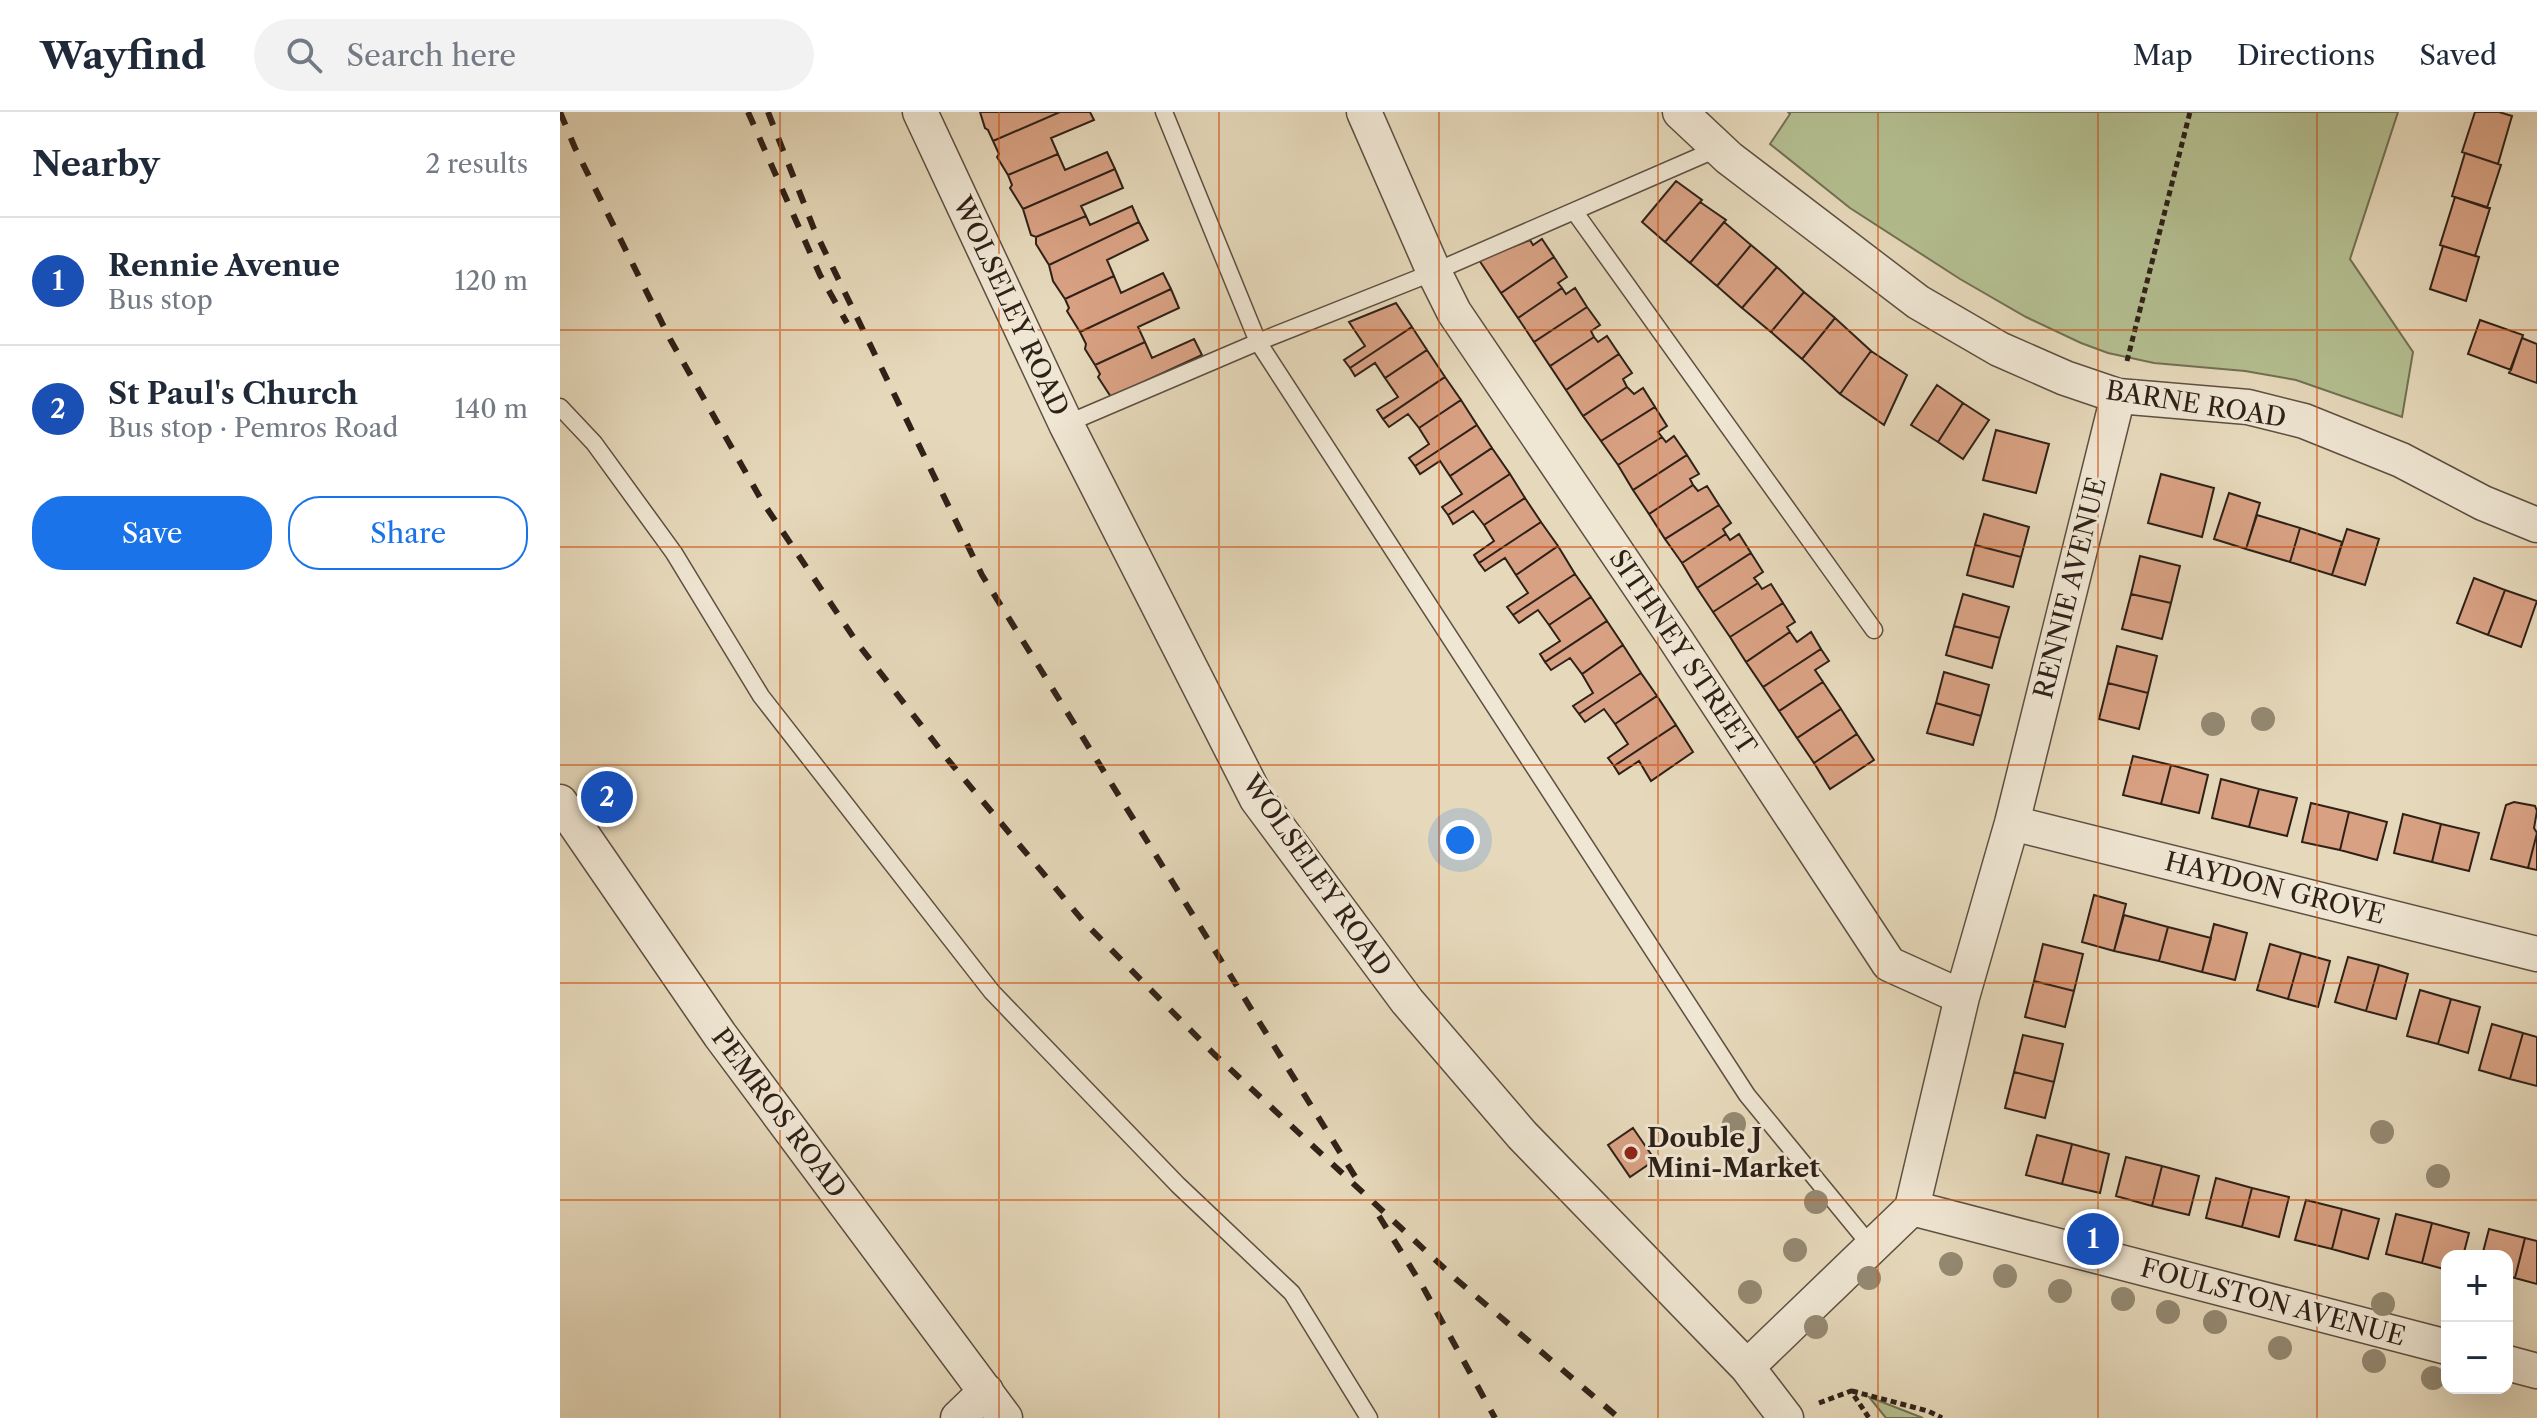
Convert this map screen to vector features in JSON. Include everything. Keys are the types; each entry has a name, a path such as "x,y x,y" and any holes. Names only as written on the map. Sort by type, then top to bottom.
{"street":[{"name":"WOLSELEY ROAD","path":"920,112 1066,424 1257,799 1407,1001 1522,1135 1747,1367 1785,1417"},
{"name":"SITHNEY STREET","path":"1364,112 1454,312 1889,964 1962,997"},
{"name":"BARNE ROAD","path":"1680,112 1719,148 1918,302 1999,349 2065,378 2118,396 2248,407 2304,421 2401,460 2483,503 2537,525"},
{"name":"RENNIE AVENUE","path":"1912,1208 1962,997 2012,823 2118,396"},
{"name":"PEMROS ROAD","path":"560,802 720,1035 1005,1418"},
{"name":"HAYDON GROVE","path":"2012,823 2537,954"},
{"path":"1747,1367 1912,1208"},
{"name":"FOULSTON AVENUE","path":"1912,1208 2441,1345"},
{"path":"2513,1365 2537,1371"},
{"path":"958,1418 986,1391"}],"lane":[{"path":"1164,112 1258,342 1747,1095 1871,1246"},
{"path":"1066,424 1258,342 1434,272 1719,148"},
{"path":"1574,211 1874,630"},
{"path":"560,407 594,443 674,553 761,696 992,992 1178,1185 1292,1293 1369,1418"}],"path":[{"path":"2118,396 2190,112"},
{"path":"1785,1417 1851,1391 1928,1411 1942,1418"},
{"path":"1851,1391 1869,1418"}],"green space":[{"path":"1788,112 2398,112 2350,259 2413,352 2402,417 2296,380 2245,371 2154,363 2108,353 2026,317 1960,279 1850,208 1770,144 1790,114"},
{"path":"1869,1397 1923,1418 1886,1418"}],"building":[{"path":"980,112 1060,112 993,141"},
{"path":"1060,112 1090,112 1094,120 1051,138 1058,154 1008,175 997,157 999,154 993,141"},
{"path":"2475,112 2499,112 2512,116 2498,164 2462,152"},
{"path":"1107,152 1115,169 1023,209 1010,188 1012,185 1008,175 1058,154 1065,170"},
{"path":"2465,153 2501,165 2487,208 2452,196"},
{"path":"1115,169 1123,188 1081,206 1086,216 1036,237 1031,235 1023,209"},
{"path":"1676,181 1702,200 1665,242 1642,222"},
{"path":"2455,197 2490,208 2475,256 2440,245"},
{"path":"1700,202 1726,220 1690,263 1665,242"},
{"path":"1132,206 1139,222 1049,265 1036,244 1036,237 1086,216 1090,225"},
{"path":"1139,222 1148,240 1107,260 1114,276 1065,299 1053,281 1049,265"},
{"path":"1724,222 1751,245 1717,286 1690,263"},
{"path":"1542,239 1554,257 1501,293 1479,260 1530,240 1533,245"},
{"path":"1751,245 1777,267 1742,308 1717,286"},
{"path":"2443,246 2479,257 2466,301 2430,289"},
{"path":"1554,257 1567,277 1558,283 1562,288 1518,318 1501,293"},
{"path":"1777,267 1804,292 1771,332 1742,308"},
{"path":"1163,273 1171,289 1080,332 1067,311 1069,308 1065,299 1114,276 1121,293"},
{"path":"1562,288 1566,294 1575,288 1587,307 1534,342 1518,318"},
{"path":"1171,289 1179,308 1138,327 1145,342 1095,365 1085,349 1080,332"},
{"path":"1804,292 1835,318 1802,359 1771,332"},
{"path":"1396,303 1412,327 1350,368 1344,360 1365,346 1349,322"},
{"path":"1587,307 1600,325 1591,331 1594,337 1550,366 1534,342"},
{"path":"1835,318 1871,351 1840,394 1802,359"},
{"path":"2480,320 2523,335 2511,370 2468,354"},
{"path":"1412,327 1427,350 1385,378 1375,363 1355,376 1350,368"},
{"path":"1607,336 1619,354 1566,390 1550,366 1594,337 1598,342"},
{"path":"2522,338 2537,344 2537,383 2509,373"},
{"path":"1194,339 1202,355 1111,397 1098,377 1100,374 1095,365 1145,342 1152,358"},
{"path":"1427,350 1445,377 1383,419 1377,410 1398,397 1385,378"},
{"path":"1871,351 1907,375 1884,425 1840,394"},
{"path":"1619,354 1632,373 1623,379 1627,387 1583,416 1566,390"},
{"path":"1445,377 1461,400 1419,428 1408,414 1389,427 1383,419"},
{"path":"1937,385 1963,403 1938,442 1911,425"},
{"path":"1627,387 1634,394 1643,388 1655,407 1601,441 1583,416"},
{"path":"1461,400 1477,425 1415,466 1409,458 1429,444 1419,428"},
{"path":"1963,403 1989,420 1963,459 1938,442"},
{"path":"1655,407 1667,426 1658,432 1662,437 1618,465 1601,441"},
{"path":"1477,425 1492,448 1450,476 1440,461 1420,474 1415,466"},
{"path":"1996,430 2049,444 2036,493 1983,480"},
{"path":"1674,436 1687,455 1633,490 1618,465 1662,437 1666,442"},
{"path":"1492,448 1510,474 1448,515 1442,507 1462,494 1450,476"},
{"path":"1687,455 1699,474 1690,479 1693,485 1649,514 1633,490"},
{"path":"1510,474 1525,498 1484,525 1473,511 1453,524 1448,515"},
{"path":"2161,474 2214,488 2202,537 2148,523"},
{"path":"1693,485 1698,491 1707,486 1719,505 1665,539 1649,514"},
{"path":"2229,493 2260,503 2246,549 2214,539"},
{"path":"1525,498 1541,522 1479,563 1474,555 1494,541 1484,525"},
{"path":"1719,505 1731,523 1723,529 1726,534 1682,563 1665,539"},
{"path":"1984,514 2029,527 2021,557 1975,545"},
{"path":"2257,515 2300,528 2290,562 2246,549"},
{"path":"1541,522 1558,546 1516,575 1505,558 1485,571 1479,563"},
{"path":"2300,528 2342,542 2332,575 2290,562"},
{"path":"2347,529 2379,539 2365,585 2332,575"},
{"path":"1726,534 1730,540 1739,534 1751,553 1697,588 1682,563"},
{"path":"1975,545 2021,557 2013,587 1967,575"},
{"path":"1558,546 1575,574 1513,615 1507,607 1528,593 1516,575"},
{"path":"1751,553 1763,572 1754,578 1758,583 1713,612 1697,588"},
{"path":"2140,556 2180,566 2171,603 2131,594"},
{"path":"1575,574 1591,597 1549,625 1538,610 1519,623 1513,615"},
{"path":"2474,578 2505,590 2488,635 2457,623"},
{"path":"1758,583 1762,589 1771,584 1783,603 1730,637 1713,612"},
{"path":"2505,590 2537,601 2521,647 2488,635"},
{"path":"1963,594 2009,607 2000,638 1954,626"},
{"path":"2131,594 2171,603 2162,639 2122,629"},
{"path":"1591,597 1607,621 1545,662 1540,654 1560,641 1549,625"},
{"path":"1783,603 1795,622 1787,627 1790,632 1746,662 1730,637"},
{"path":"1607,621 1623,645 1582,674 1570,658 1551,670 1545,662"},
{"path":"1954,626 2000,638 1992,668 1946,655"},
{"path":"1790,632 1797,642 1811,632 1821,649 1763,687 1746,662"},
{"path":"1623,645 1641,673 1579,714 1573,706 1593,693 1582,674"},
{"path":"2117,646 2157,656 2148,693 2108,683"},
{"path":"1821,649 1829,661 1815,670 1823,682 1779,711 1763,687"},
{"path":"1944,672 1989,685 1981,716 1936,703"},
{"path":"1641,673 1657,696 1615,724 1604,709 1585,722 1579,714"},
{"path":"1823,682 1841,709 1797,738 1779,711"},
{"path":"2108,683 2148,693 2139,729 2099,719"},
{"path":"1657,696 1676,725 1614,766 1608,758 1628,744 1615,724"},
{"path":"1936,703 1981,716 1973,745 1927,733"},
{"path":"1841,709 1857,734 1814,763 1797,738"},
{"path":"1676,725 1693,752 1651,781 1639,761 1619,774 1614,766"},
{"path":"1857,734 1874,760 1830,789 1814,763"},
{"path":"2133,756 2171,765 2161,804 2123,795"},
{"path":"2171,765 2208,775 2199,813 2161,804"},
{"path":"2221,779 2259,789 2249,827 2212,818"},
{"path":"2259,789 2297,798 2287,836 2249,827"},
{"path":"2514,802 2535,806 2537,811 2534,828 2537,833 2528,868 2491,859 2506,805"},
{"path":"2311,803 2349,812 2340,850 2302,842"},
{"path":"2349,812 2387,822 2377,860 2340,850"},
{"path":"2403,814 2441,824 2432,862 2394,853"},
{"path":"2441,824 2479,833 2469,871 2432,862"},
{"path":"2537,833 2537,870 2528,868"},
{"path":"2094,895 2126,904 2114,951 2082,942"},
{"path":"2124,915 2168,927 2159,961 2114,951"},
{"path":"2214,924 2247,933 2235,980 2202,972"},
{"path":"2168,927 2211,938 2202,972 2159,961"},
{"path":"2043,944 2083,954 2074,991 2034,981"},
{"path":"2270,944 2301,953 2288,999 2257,990"},
{"path":"2301,953 2330,961 2318,1007 2288,999"},
{"path":"2348,957 2379,965 2366,1011 2335,1002"},
{"path":"2379,965 2408,974 2396,1019 2366,1011"},
{"path":"2034,981 2074,991 2065,1027 2025,1017"},
{"path":"2420,990 2451,999 2438,1044 2407,1036"},
{"path":"2451,999 2480,1007 2468,1053 2438,1044"},
{"path":"2492,1024 2523,1033 2510,1079 2479,1070"},
{"path":"2523,1033 2537,1037 2537,1086 2510,1079"},
{"path":"2023,1035 2063,1044 2054,1082 2014,1072"},
{"path":"2014,1072 2054,1082 2045,1118 2005,1108"},
{"name":"Double J Mini-Market","path":"1633,1128 1655,1160 1630,1177 1608,1145"},
{"path":"2037,1135 2072,1144 2062,1184 2026,1175"},
{"path":"2072,1144 2109,1154 2100,1193 2062,1184"},
{"path":"2126,1157 2162,1166 2152,1206 2116,1196"},
{"path":"2162,1166 2199,1176 2189,1215 2152,1206"},
{"path":"2216,1178 2252,1188 2242,1227 2206,1218"},
{"path":"2252,1188 2289,1197 2279,1237 2242,1227"},
{"path":"2306,1200 2342,1209 2332,1249 2295,1240"},
{"path":"2342,1209 2379,1219 2368,1259 2332,1249"},
{"path":"2396,1214 2432,1223 2422,1263 2386,1254"},
{"path":"2432,1223 2469,1233 2465,1250 2441,1250 2441,1268 2422,1263"},
{"path":"2489,1229 2525,1238 2515,1278 2513,1250 2484,1250"},
{"path":"2525,1238 2537,1241 2537,1284 2515,1278"}],"railway":[{"path":"560,112 670,339 762,501 858,644 949,761 1084,922 1214,1054 1457,1280 1619,1418"},
{"path":"748,112 820,275 847,323"},
{"path":"768,112 814,229 982,575 1356,1178"},
{"path":"1379,1216 1423,1287 1495,1418"}],"place":[{"name":"St Paul's Church","path":"607,797"},
{"name":"Double J Mini-Market","path":"1631,1153"},
{"name":"Rennie Avenue","path":"2093,1239"}]}
